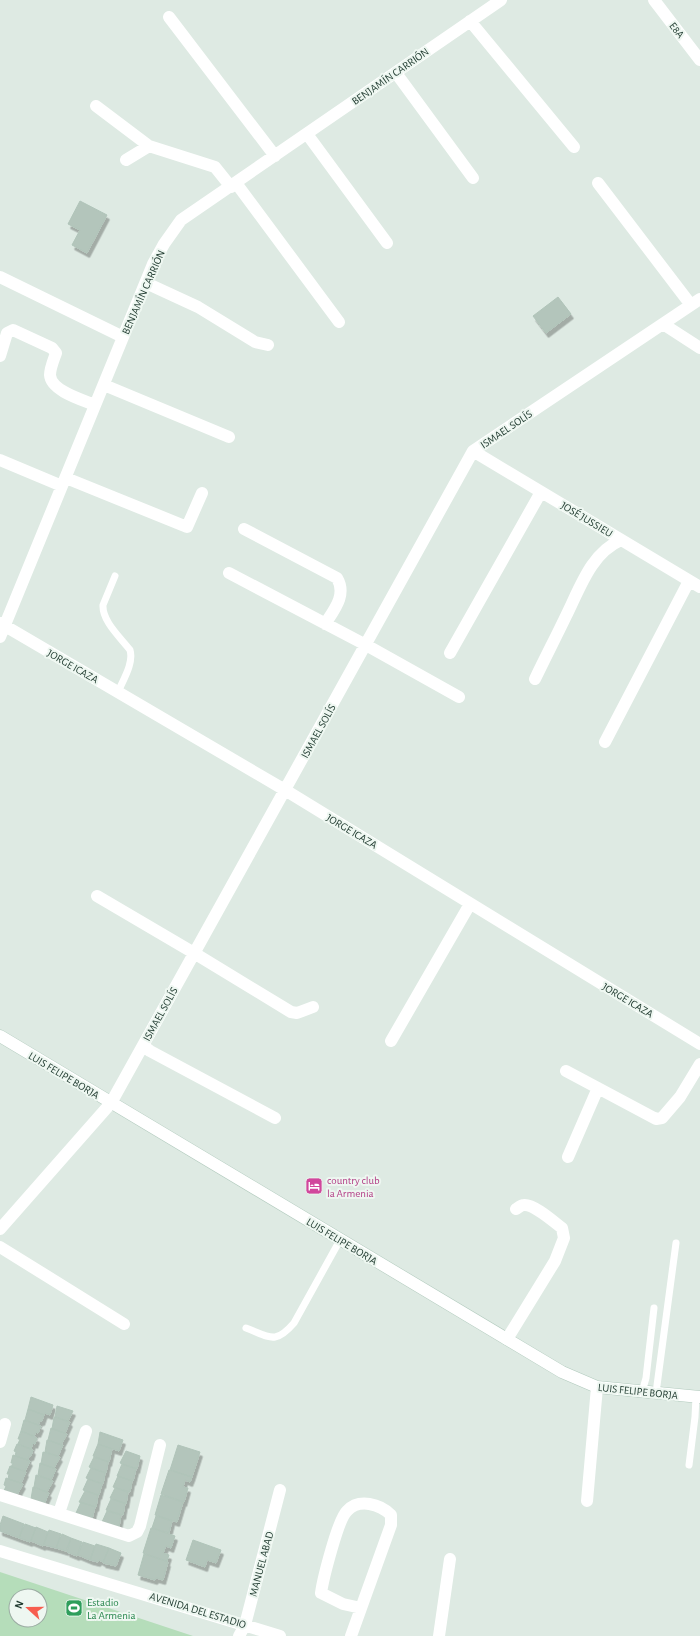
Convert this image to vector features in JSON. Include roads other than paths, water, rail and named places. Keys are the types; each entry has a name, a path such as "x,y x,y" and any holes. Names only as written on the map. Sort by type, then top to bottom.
{"street":[{"name":"BENJAMÍN CARRIÓN","path":"0,638 2,624 64,482 146,283 164,244 181,220 501,0"},
{"name":"E8A","path":"654,0 700,60"},
{"path":"169,17 275,156"},
{"path":"470,21 574,147"},
{"path":"396,72 474,178"},
{"path":"96,106 149,146 215,167 233,185 339,322"},
{"path":"307,134 387,243"},
{"path":"126,160 149,146"},
{"path":"598,183 696,302"},
{"path":"0,277 123,337"},
{"path":"146,283 198,307 255,342 268,345"},
{"name":"ISMAEL SOLÍS","path":"0,1229 111,1103 474,451 696,302"},
{"path":"663,324 700,348"},
{"path":"0,356 7,333 13,330 52,348 56,353 50,375 54,384 62,391 95,405"},
{"path":"104,385 229,437"},
{"name":"JOSÉ JUSSIEU","path":"474,451 700,587"},
{"path":"0,460 187,527 202,492"},
{"path":"450,653 541,492"},
{"path":"244,529 337,578 341,585 340,597 336,608 325,624"},
{"path":"535,679 587,572 601,554 612,544 621,540"},
{"path":"229,573 366,645 459,697"},
{"path":"605,742 690,581"},
{"name":"JORGE ICAZA","path":"2,624 285,790 700,1044"},
{"path":"96,896 291,1012 297,1013 313,1007"},
{"path":"391,1041 470,904"},
{"name":"LUIS FELIPE BORJA","path":"0,1036 562,1372 597,1387 698,1397"},
{"path":"143,1046 275,1118"},
{"path":"566,1071 656,1119 662,1118 680,1097 700,1064"},
{"path":"568,1157 598,1088"},
{"path":"507,1339 556,1262 564,1238 562,1228 529,1205 523,1205 516,1209"},
{"path":"0,1247 124,1324"},
{"path":"587,1501 597,1387"},
{"path":"0,1442 5,1424"},
{"path":"59,1513 86,1431"},
{"path":"0,1495 129,1536 137,1532 160,1445"},
{"name":"MANUEL ABAD","path":"239,1636 245,1624 280,1490"},
{"path":"351,1636 391,1525 391,1516 385,1509 366,1503 356,1504 346,1511 330,1557 321,1593 343,1604 361,1608"},
{"name":"AVENIDA DEL ESTADIO","path":"0,1550 280,1636"},
{"path":"439,1636 450,1559"}],"lane":[{"path":"115,576 103,605 103,610 105,618 130,650 132,655 130,664 118,692"},
{"path":"246,1328 272,1338 284,1334 294,1323 340,1240"},
{"path":"656,1393 676,1243"},
{"path":"642,1392 646,1378 654,1308"},
{"path":"689,1465 698,1397"}],"place":[{"name":"country club la Armenia","path":"314,1186"},
{"name":"Estadio La Armenia","path":"74,1608"}]}
